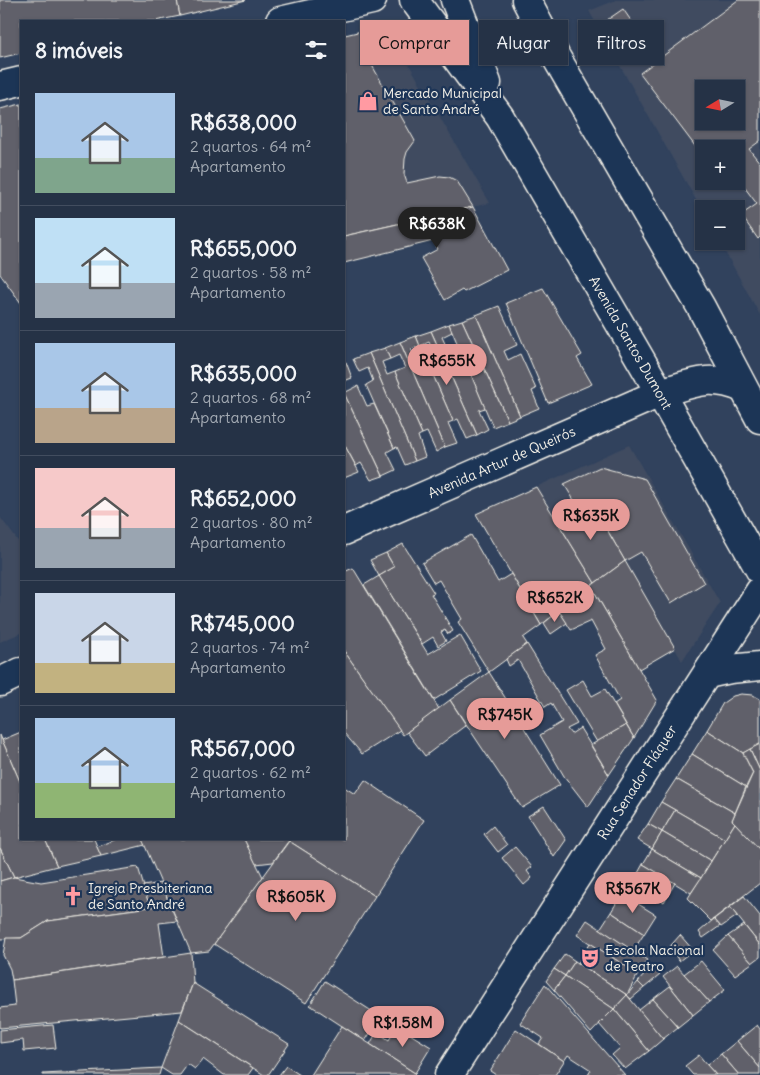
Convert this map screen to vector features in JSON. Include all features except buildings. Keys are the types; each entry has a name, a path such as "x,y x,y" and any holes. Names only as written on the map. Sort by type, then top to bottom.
{"main road":[{"path":"284,20 372,0"},
{"name":"Avenida Santos Dumont","path":"414,0 500,117 760,570"},
{"name":"Avenida Santos Dumont","path":"455,0 500,117"},
{"path":"526,0 556,57 701,307 760,419"},
{"path":"0,86 20,81"},
{"name":"Avenida Artur de Queirós","path":"345,531 660,393 695,382 714,380 728,382 743,388"},
{"name":"Rua Senador Fláquer","path":"449,1075 760,591"},
{"path":"707,674 730,669 760,666"},
{"path":"0,682 20,672"}],"shaded area":[{"path":"616,0 760,0 760,315 724,250 745,250 745,200 696,200 620,65 664,65 664,20 594,20 589,11"},
{"name":"Mercado Municipal de Santo André","path":"360,31 360,65 409,65 490,203 345,236 345,35"},
{"path":"629,445 720,603 682,661 625,561 595,583 536,487"},
{"path":"0,517 20,544 20,633 0,642"}],"place":[{"name":"Mercado Municipal de Santo André","path":"368,101"},
{"name":"Igreja Presbiteriana de Santo André","path":"73,896"},
{"name":"Escola Nacional de Teatro","path":"590,958"}]}
